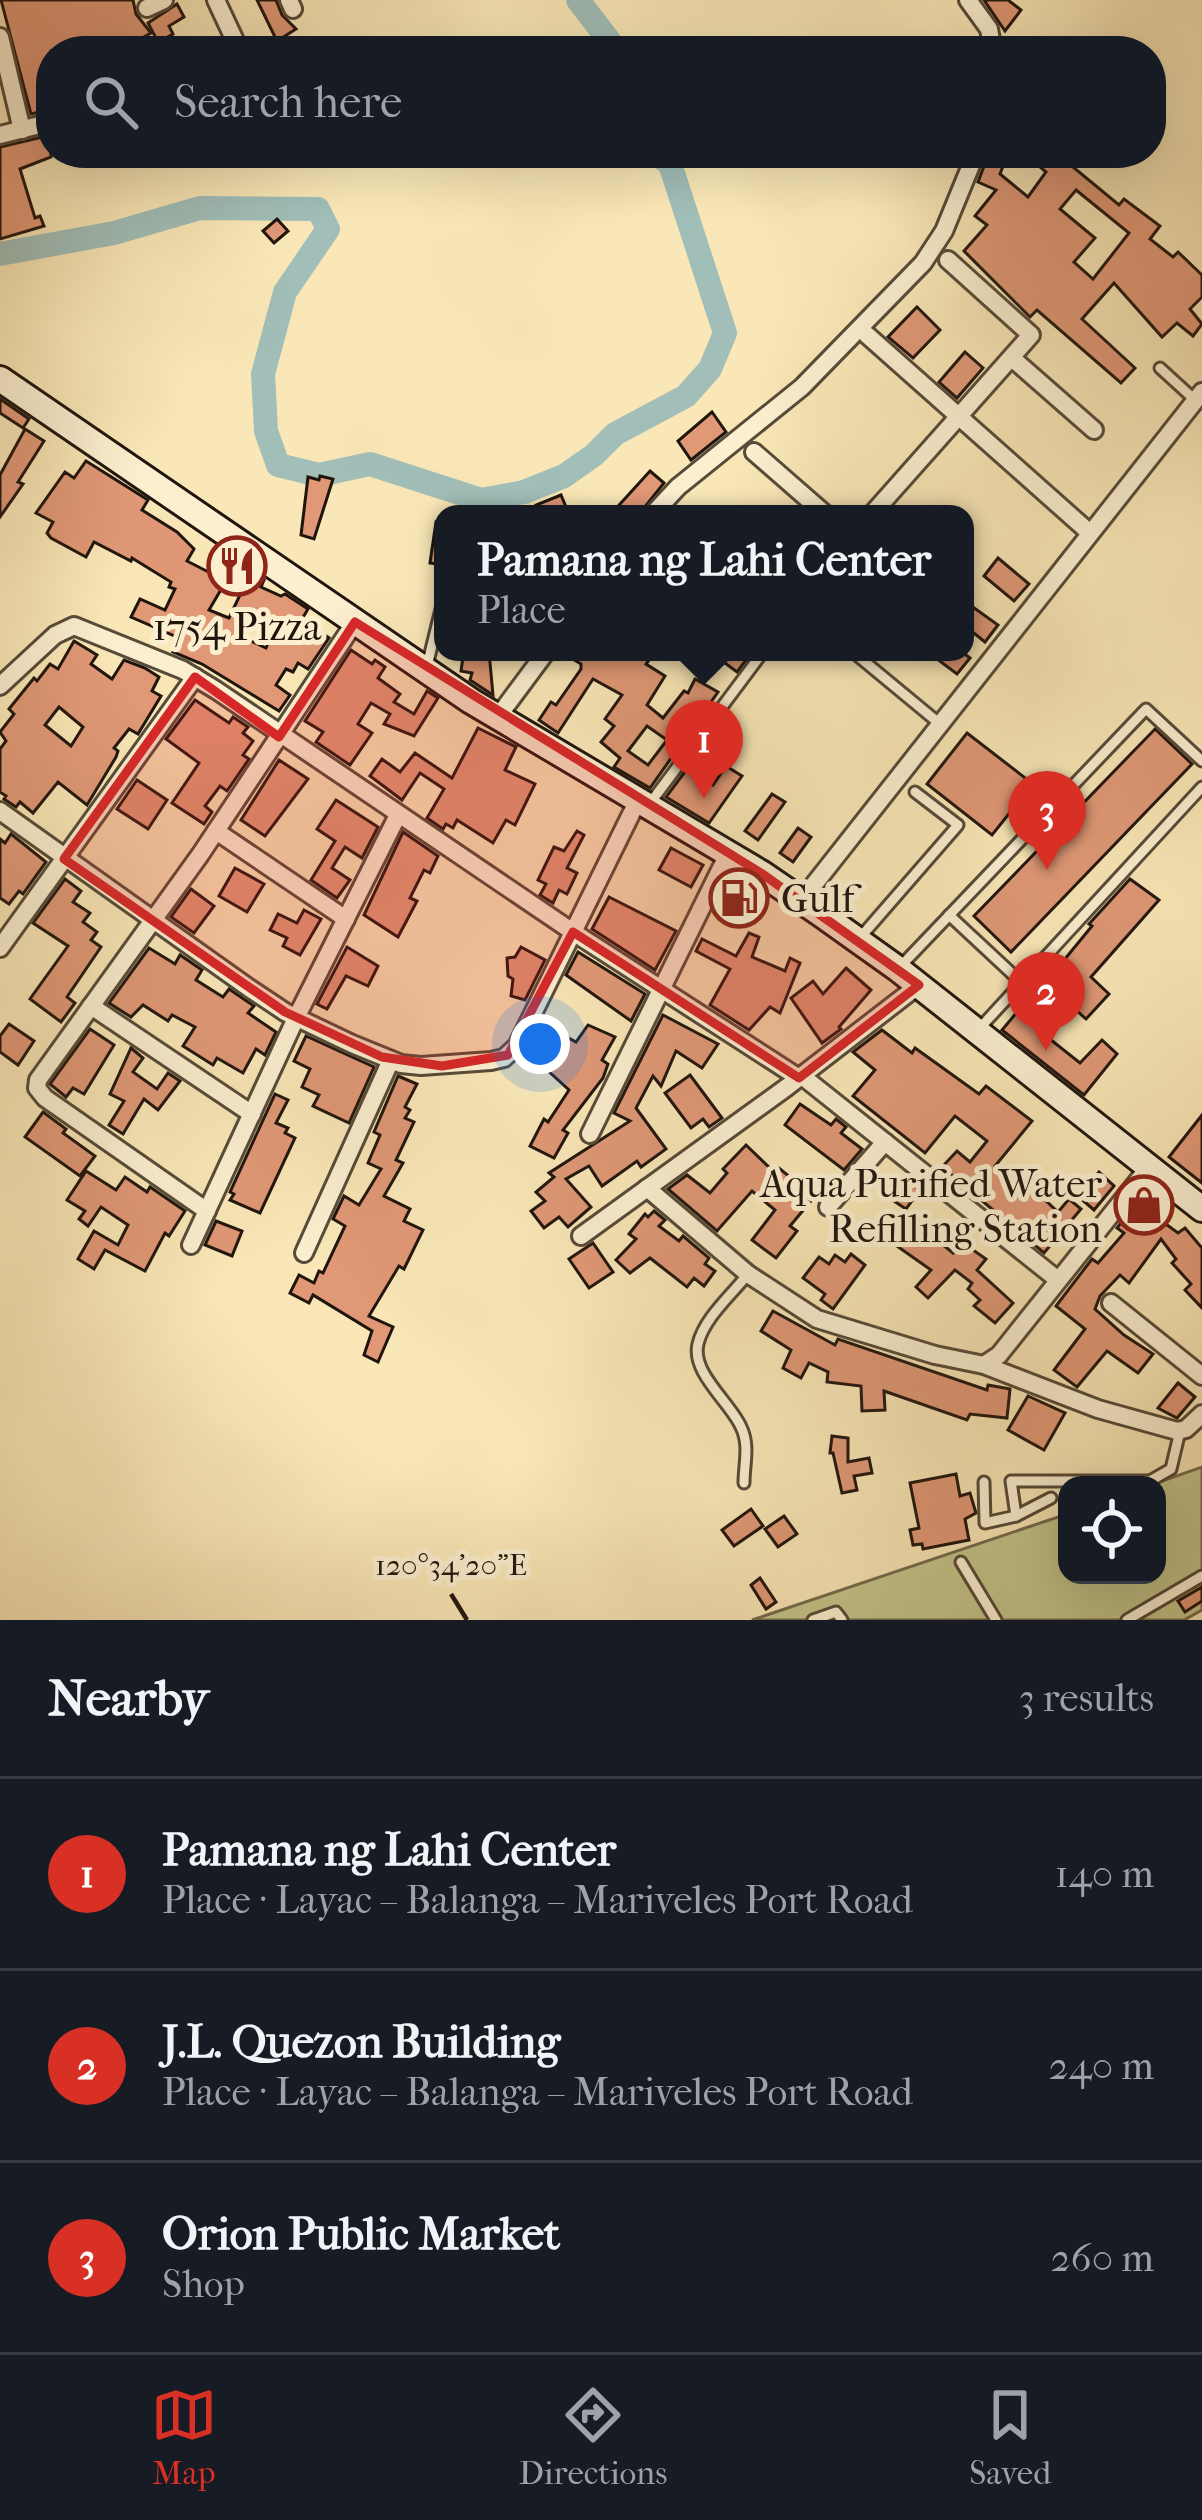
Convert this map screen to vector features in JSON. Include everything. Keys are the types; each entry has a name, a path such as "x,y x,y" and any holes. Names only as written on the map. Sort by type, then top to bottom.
{"main road":[{"path":"0,380 496,718 728,854 858,940 1202,1209"}],"street":[{"path":"216,0 233,36"},
{"path":"968,0 990,36"},
{"path":"0,37 22,130"},
{"path":"0,135 36,126"},
{"path":"661,505 802,387 923,262 944,231 970,168"},
{"path":"880,505 1031,335 948,260"},
{"path":"867,335 1090,533"},
{"path":"1012,358 1094,430"},
{"path":"801,901 1199,396"},
{"path":"754,452 815,505"},
{"path":"207,1211 38,1091 38,1080 216,830 356,622"},
{"path":"0,686 56,635 74,626 195,677 573,932 800,1077 1058,1280"},
{"path":"496,718 539,661"},
{"path":"0,948 195,677"},
{"path":"0,811 152,922 296,1018 391,1060 442,1066 508,1055 524,1036 642,804"},
{"path":"190,1245 398,815"},
{"path":"216,830 346,919"},
{"path":"590,1134 728,854"},
{"path":"581,1236 800,1077 908,977"},
{"path":"91,1006 251,1114"},
{"path":"304,1253 391,1060"},
{"path":"828,1207 885,1142"},
{"path":"984,1365 999,1354 1148,1167"},
{"path":"647,1188 748,1274 828,1323 984,1365 1098,1408 1180,1432 1202,1414"},
{"path":"1111,1303 1202,1376"}],"lane":[{"path":"1160,368 1199,396"},
{"path":"426,671 434,638"},
{"path":"642,804 756,661"},
{"path":"864,661 940,724"},
{"path":"908,977 950,915 1146,709 1202,760"},
{"path":"977,1031 1202,787"},
{"path":"858,940 958,825 915,792"},
{"path":"950,915 1022,983"},
{"path":"744,1483 747,1445 743,1429 700,1365 697,1346 706,1327 748,1274"},
{"path":"1016,1516 1011,1481 1150,1481 1171,1468 1180,1432"},
{"path":"984,1482 985,1522 1016,1516 1051,1498"},
{"path":"961,1562 996,1620"},
{"path":"1127,1620 1202,1576"},
{"path":"813,1620 836,1612 842,1620"}],"highlighted area":[{"path":"355,622 761,873 919,985 799,1078 573,932 508,1055 442,1066 382,1057 285,1012 64,859 195,677 279,737"}],"green space":[{"path":"1202,1467 1202,1610 1184,1620 752,1620 1058,1517 1058,1584 1166,1584 1166,1480"}],"building":[{"path":"1,0 133,0 136,14 151,33 146,36 36,36 36,113 31,114"},
{"path":"257,0 276,0 296,29 275,36"},
{"path":"984,0 1008,0 1021,10 1005,31"},
{"path":"177,4 184,17 169,26 173,34 169,36 155,36 148,23"},
{"path":"36,139 36,163 20,169 35,218 40,216 44,226 0,239 0,147"},
{"path":"983,168 1002,168 1000,174 1028,197 1046,172 1041,168 1074,168 1119,205 1124,199 1160,226 1150,239 1173,257 1178,252 1202,275 1202,297 1190,309 1202,324 1193,336 1177,323 1162,337 1114,283 1082,319 1135,368 1121,383 1037,310 1030,317 964,251 987,225 975,216 996,190 978,182","holes":["1076,190 1129,233 1093,279 1074,262 1095,238 1060,209"]},
{"path":"277,219 288,231 274,243 263,231"},
{"path":"917,307 940,330 913,358 888,337"},
{"path":"965,352 983,368 957,398 939,382"},
{"path":"0,399 29,419 23,428 0,413"},
{"path":"712,412 726,432 691,460 678,441"},
{"path":"25,429 44,441 0,517 0,475"},
{"path":"86,461 148,500 142,510 194,549 187,561 226,581 209,610 229,618 250,574 264,580 261,587 285,594 308,609 302,619 329,638 308,669 298,663 293,672 286,669 276,685 290,695 279,711 202,664 173,652 179,638 131,617 140,599 165,610 175,589 169,587 171,582 94,542 86,557 51,538 47,533 53,522 36,513 65,472 74,478","holes":["249,615 274,628 266,648 240,636"]},
{"path":"650,471 664,483 646,505 619,505"},
{"path":"320,476 333,479 314,539 301,535 308,477 319,480"},
{"path":"561,495 565,505 536,505"},
{"path":"998,558 1029,584 1014,601 984,576"},
{"path":"974,608 998,625 985,642 974,633"},
{"path":"74,641 97,655 91,664 112,679 124,660 145,668 159,677 152,691 161,696 138,734 129,729 114,748 116,757 87,805 58,782 33,813 20,802 16,807 0,792 0,749 6,741 0,732 14,714 9,709 34,678 37,681 50,664 58,669","holes":["59,707 83,727 71,746 45,725"]},
{"path":"351,650 385,667 378,678 400,694 394,702 414,714 427,691 438,698 414,736 384,724 390,714 371,703 358,724 372,733 350,765 316,742 323,732 305,721"},
{"path":"462,661 490,661 493,695 470,680 472,673 461,671"},
{"path":"576,661 648,661 646,664 665,676 647,705 663,718 695,679 718,692 650,788 614,767 620,758 601,742 614,726 605,719 622,695 593,679 558,733 539,720 581,669","holes":["647,726 667,740 648,765 628,751"]},
{"path":"722,661 745,661 737,672"},
{"path":"940,661 968,661 957,674"},
{"path":"195,700 229,723 233,717 248,727 243,733 253,741 243,755 249,759 227,791 220,786 205,806 212,812 204,824 172,803 199,763 166,739"},
{"path":"478,728 516,747 505,770 535,784 515,825 506,820 493,843 457,820 453,828 446,824 443,829 427,818 444,789 420,773 402,800 370,776 382,759 400,772 415,753 452,778"},
{"path":"1155,729 1192,764 1011,952 974,916"},
{"path":"967,733 1033,784 992,835 927,784"},
{"path":"279,760 308,779 265,836 241,820"},
{"path":"726,766 742,776 709,823 666,797 687,769 713,785"},
{"path":"137,780 167,800 148,829 117,809"},
{"path":"772,794 785,802 758,840 745,831"},
{"path":"336,800 378,827 362,858 345,847 332,868 350,880 337,898 311,880 335,841 317,829"},
{"path":"798,828 811,837 793,862 780,853"},
{"path":"577,831 584,835 567,868 577,873 567,894 559,890 553,903 540,895 546,884 538,880 554,847 564,851"},
{"path":"403,832 438,856 430,873 424,870 410,898 417,901 398,937 364,915"},
{"path":"11,834 46,862 23,894 19,891 9,904 0,898 0,839 5,843"},
{"path":"671,848 703,865 691,887 659,870"},
{"path":"235,868 264,884 247,912 219,896"},
{"name":"Gulf","path":"736,878 753,888 741,917 723,910"},
{"path":"65,879 81,891 73,902 90,913 83,922 97,932 91,940 101,947 67,997 75,1003 61,1022 30,999 68,946 33,923"},
{"path":"1130,879 1159,900 1091,977 1109,994 1086,1019 1067,1002 1041,1032 1080,1063 1102,1040 1117,1054 1084,1095 1002,1030 1023,1005 1019,1002 1046,972 1051,976"},
{"path":"191,889 214,906 194,933 171,917"},
{"path":"609,897 676,931 655,970 592,929"},
{"path":"304,910 321,919 300,955 283,946 287,938 270,930 278,914 297,923"},
{"path":"749,933 759,937 752,957 785,971 790,958 800,963 780,1013 770,1007 749,1030 710,1005 730,969 696,951 702,939 736,956"},
{"path":"347,947 378,966 368,986 346,976 327,1009 317,1004"},
{"path":"521,947 545,960 525,1000 511,996 513,979 508,976 507,958 515,957"},
{"path":"149,948 175,964 180,955 202,970 196,980 223,997 229,989 254,1006 248,1013 276,1032 265,1055 256,1049 243,1073 217,1058 213,1065 183,1046 195,1027 172,1015 168,1021 143,1005 131,1017 109,1003"},
{"path":"578,952 645,994 631,1021 566,975"},
{"path":"846,968 871,990 841,1029 822,1043 791,998 813,981 823,994"},
{"path":"663,1015 718,1044 702,1068 676,1051 661,1086 653,1076 636,1108 666,1149 641,1167 637,1161 602,1186 589,1166 566,1179 591,1207 568,1227 559,1217 544,1228 531,1211 545,1201 536,1192 554,1177 549,1173 630,1121 614,1113"},
{"path":"9,1024 34,1041 18,1065 0,1052 0,1036"},
{"path":"588,1025 615,1037 602,1060 608,1064 603,1078 563,1130 568,1133 554,1158 530,1146 544,1119 548,1122 569,1090 535,1059 551,1041 559,1047 565,1036 576,1042"},
{"path":"90,1029 114,1045 84,1094 73,1088 66,1097 50,1084"},
{"path":"882,1030 979,1094 986,1086 1032,1121 995,1166 1016,1183 1025,1172 1048,1191 1043,1198 1058,1212 1069,1199 1081,1209 1044,1253 942,1167 957,1151 970,1162 987,1141 955,1116 925,1153 853,1096 875,1070 853,1052"},
{"path":"306,1036 374,1067 349,1123 313,1106 319,1095 302,1087 310,1069 294,1061"},
{"path":"131,1048 143,1058 133,1072 157,1089 168,1073 180,1081 158,1110 144,1099 123,1134 109,1125 124,1101 110,1094"},
{"path":"690,1075 722,1118 709,1127 703,1119 691,1128 665,1093"},
{"path":"398,1076 417,1084 405,1107 410,1110 405,1118 414,1122 396,1160 403,1163 384,1196 410,1209 404,1221 423,1230 404,1269 399,1266 369,1316 393,1327 378,1362 364,1355 372,1331 313,1295 309,1303 290,1293 299,1275 314,1283 319,1271 323,1273 345,1226 333,1219 344,1196 359,1205 381,1169 368,1163 380,1135 374,1132"},
{"path":"275,1094 288,1100 276,1123 295,1138 260,1213 230,1200 234,1194 230,1192"},
{"path":"800,1104 831,1125 836,1119 846,1127 841,1133 862,1149 844,1170 785,1125"},
{"path":"43,1112 95,1156 80,1176 25,1137"},
{"path":"1202,1115 1202,1183 1169,1157"},
{"path":"746,1145 775,1173 779,1168 790,1177 786,1181 811,1201 790,1226 797,1231 776,1258 752,1240 775,1210 752,1191 717,1231 668,1189 687,1175 710,1193 727,1173 723,1169"},
{"path":"86,1171 116,1190 125,1177 147,1192 150,1187 185,1211 169,1236 165,1233 145,1271 105,1250 94,1269 78,1259 94,1231 118,1245 128,1225 101,1207 88,1226 79,1219 85,1211 67,1200"},
{"path":"1099,1172 1114,1186 1094,1210 1079,1197"},
{"path":"905,1179 920,1190 906,1209 891,1199"},
{"path":"1137,1203 1178,1233 1185,1228 1202,1248 1202,1308 1185,1290 1191,1284 1172,1263 1176,1259 1161,1239 1129,1283 1120,1275 1100,1296 1095,1309 1153,1354 1138,1373 1107,1351 1077,1387 1054,1370 1085,1329 1056,1306 1092,1259 1098,1263 1124,1233 1117,1228"},
{"path":"654,1211 665,1220 659,1226 679,1241 683,1236 709,1258 705,1264 715,1271 704,1286 694,1278 687,1287 650,1258 630,1273 616,1260 636,1239 629,1234 645,1214 648,1217"},
{"path":"216,1221 242,1231 232,1256 205,1245"},
{"path":"908,1227 925,1242 931,1235 953,1253 961,1242 986,1259 977,1270 1013,1303 995,1323 974,1306 980,1300 968,1289 972,1283 955,1270 928,1298 916,1287 931,1270 894,1244"},
{"path":"593,1243 613,1272 589,1288 569,1259"},
{"path":"851,1254 865,1265 833,1309 821,1300 825,1294 803,1278 819,1257 829,1264 835,1255 845,1262"},
{"path":"773,1311 835,1345 838,1339 987,1390 988,1385 1010,1389 1007,1418 970,1414 967,1420 884,1391 885,1410 862,1411 861,1386 827,1382 828,1372 809,1363 801,1378 783,1368 791,1350 761,1331"},
{"path":"1178,1383 1195,1397 1177,1418 1158,1408"},
{"path":"1028,1396 1065,1413 1044,1450 1008,1430"},
{"path":"832,1436 848,1438 848,1462 869,1458 872,1473 854,1476 857,1490 842,1493 830,1453"},
{"path":"956,1474 960,1496 970,1493 976,1513 965,1519 969,1540 923,1549 922,1544 913,1545 910,1530 919,1528 910,1483"},
{"path":"751,1509 763,1526 734,1546 722,1530"},
{"path":"784,1516 797,1534 778,1547 765,1529"},
{"path":"760,1578 776,1602 766,1609 751,1585"},
{"path":"1202,1587 1202,1601 1185,1612 1178,1601"}],"waterway":[{"path":"578,0 606,36"},
{"path":"0,254 114,233 200,208 318,209 328,229 285,292 263,374 266,431 278,465 319,475 370,464 481,500 524,492 564,476 615,434 686,396 710,369 725,333 671,168"}],"place":[{"name":"1754 Pizza","path":"237,566"},
{"name":"Pamana ng Lahi Center","path":"704,799"},
{"name":"Orion Public Market","path":"1047,870"},
{"name":"Gulf","path":"739,898"},
{"name":"J.L. Quezon Building","path":"1046,1051"},
{"name":"Aqua Purified Water Refilling Station","path":"1144,1205"}]}
